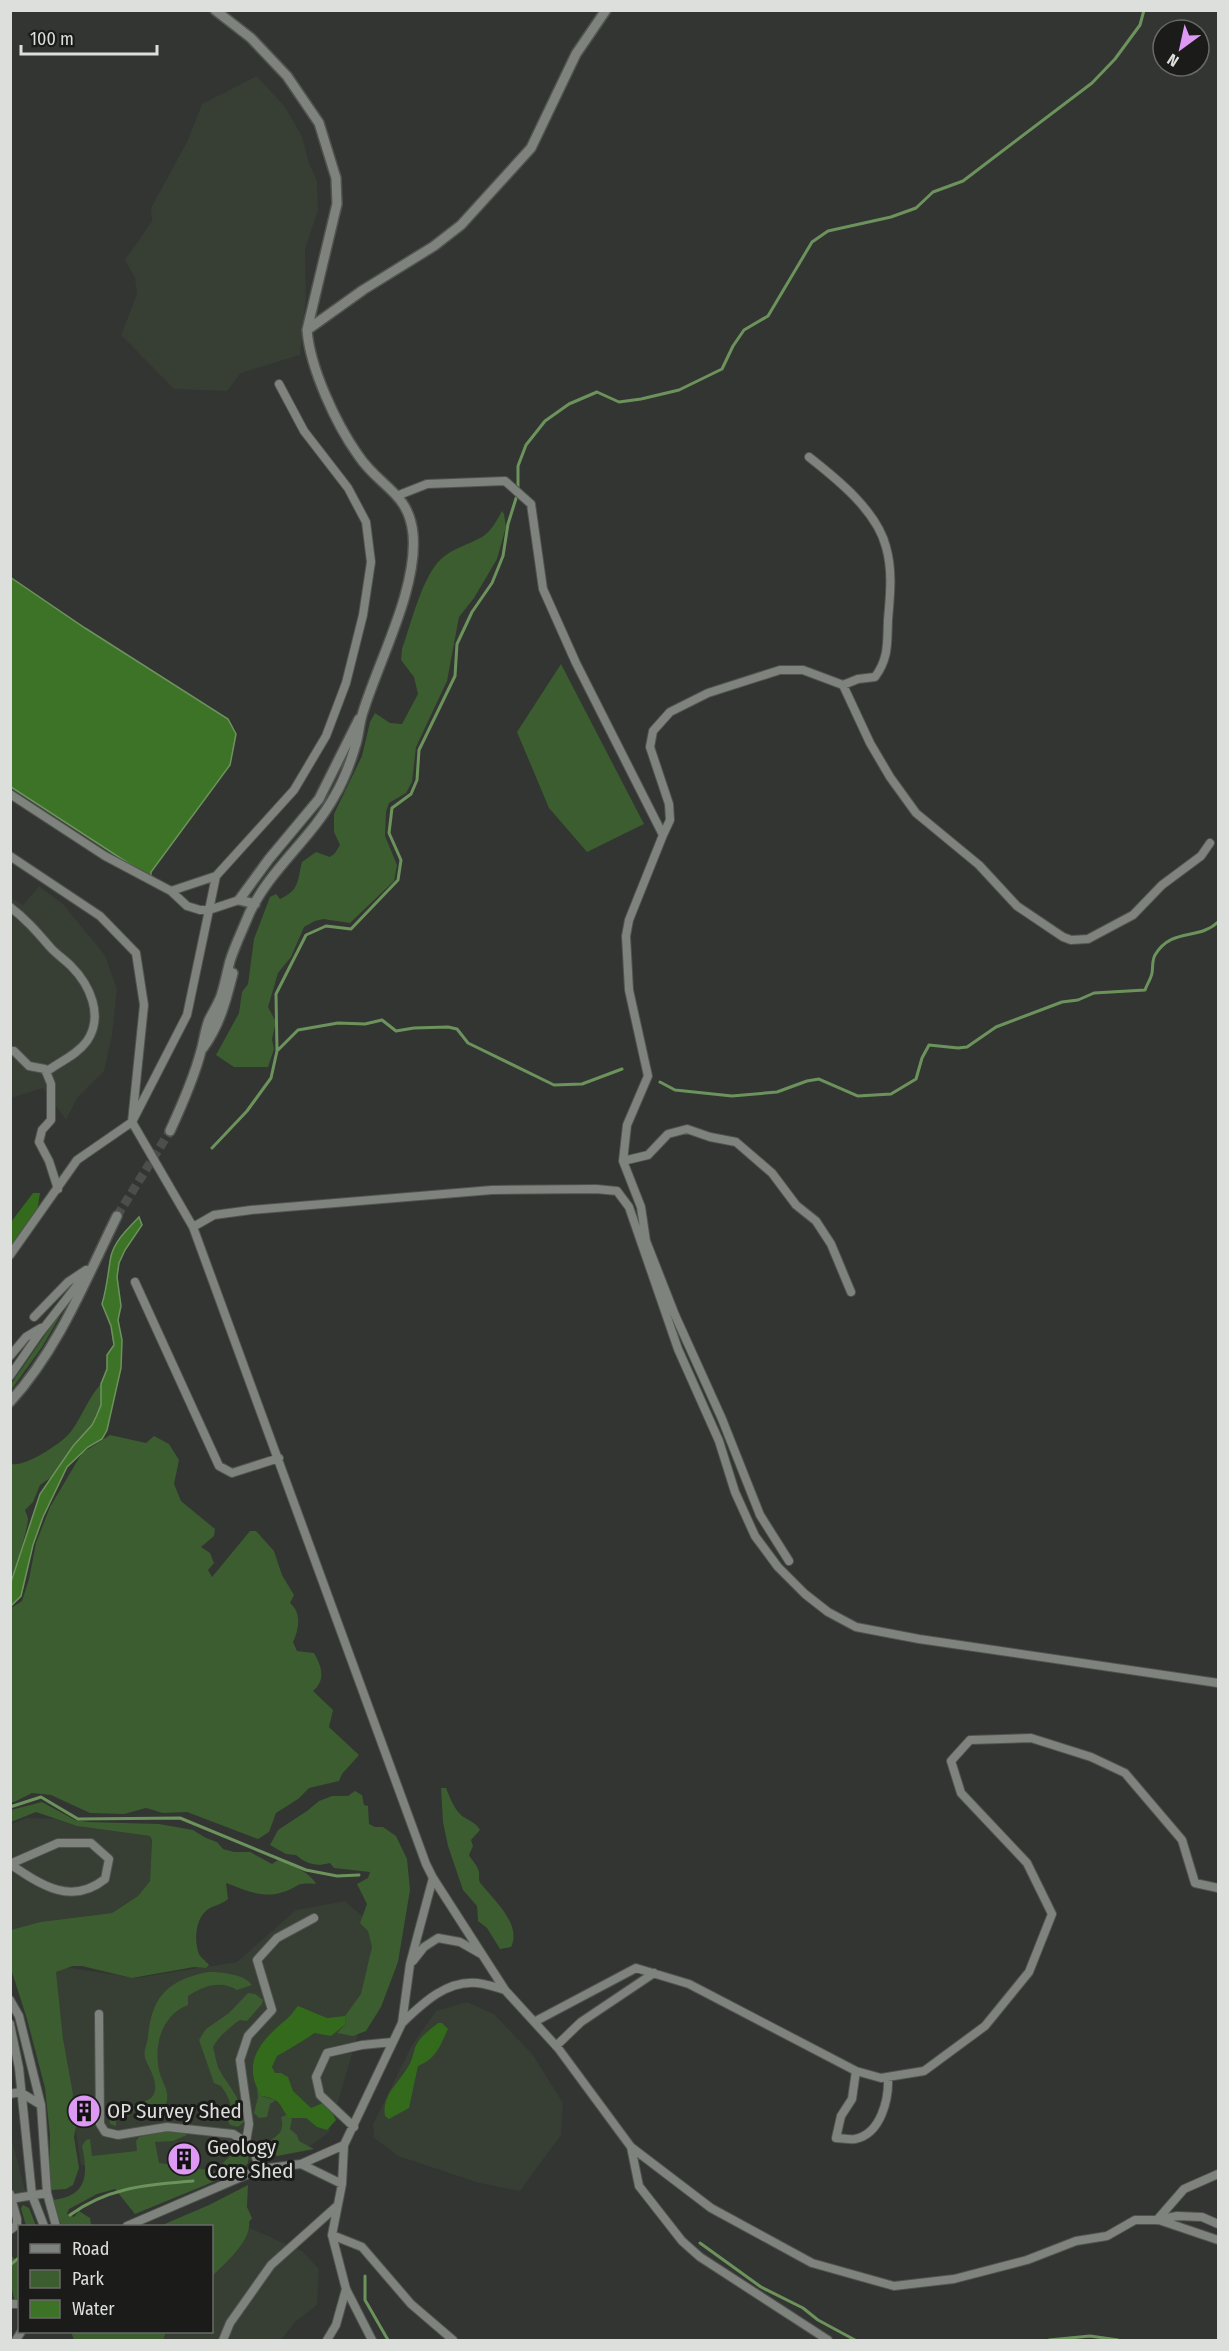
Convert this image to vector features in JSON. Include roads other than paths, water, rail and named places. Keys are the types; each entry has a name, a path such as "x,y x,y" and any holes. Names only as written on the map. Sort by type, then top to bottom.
{"street":[{"path":"170,1131 202,1050 209,1020 221,996 240,937 255,904 275,871 322,817 335,796 355,748 362,715 382,664 407,585 414,554 410,513 399,495 374,476 358,455 341,426 319,379 309,347 307,330 337,204 336,178 319,123 287,76 251,38 215,10"},
{"path":"307,330 363,290 434,246 461,225 531,148 576,54 606,10"},
{"path":"171,891 216,876 294,790 326,736 346,683 363,615 371,562 366,522 348,488 304,431 279,384"},
{"path":"789,1561 760,1515 722,1419 675,1315 646,1241 641,1207 623,1161 627,1125 648,1076 629,990 626,936 629,920 670,820 669,804 650,747 653,731 670,712 708,693 780,670 803,670 843,685 858,679 876,677 885,664 891,575 886,545 873,521 844,484 809,457"},
{"path":"399,495 427,484 505,481 531,504 543,589 576,663 663,835"},
{"path":"843,685 870,743 890,777 916,813 979,866 1017,906 1063,937 1071,940 1088,939 1133,915 1162,885 1201,856 1210,843"},
{"path":"239,900 269,859 319,799 351,731 362,715"},
{"path":"10,794 105,856 171,891 188,906 209,910 239,900 255,904"},
{"path":"10,856 100,916 136,953 144,1005 132,1122 193,1227 433,1878 505,1990 556,2046 631,2147 711,2208 813,2263 894,2286 964,2276 1026,2260 1076,2241 1107,2236 1135,2220 1158,2220 1177,2216 1202,2217 1218,2224"},
{"path":"10,1255 77,1160 132,1122 188,1016 216,876"},
{"path":"10,908 28,921 52,949 72,966 89,989 95,1010 94,1025 87,1041 75,1053 46,1072"},
{"path":"10,1051 14,1051 29,1066 45,1069 51,1084 51,1120 42,1130 39,1142 49,1161 58,1189"},
{"path":"623,1161 648,1155 668,1134 687,1129 710,1137 736,1142 772,1173 796,1205 816,1221 831,1244 851,1292"},
{"path":"193,1227 214,1215 274,1208 492,1190 596,1189 617,1191 628,1207 678,1349 719,1441 735,1492 755,1536 778,1566 805,1594 828,1612 856,1627 919,1639 1218,1683"},
{"path":"10,1402 31,1379 49,1353 117,1216"},
{"path":"34,1317 69,1282 93,1266"},
{"path":"10,1376 45,1326 93,1266"},
{"path":"135,1282 219,1466 232,1473 279,1458"},
{"path":"10,1356 26,1337 45,1326"},
{"path":"534,2022 636,1968 688,1984 856,2071 881,2078 924,2071 985,2026 1029,1972 1052,1914 1027,1863 961,1793 951,1761 970,1740 1030,1738 1091,1757 1125,1773 1182,1840 1196,1883 1218,1888"},
{"path":"58,1843 91,1843 108,1859 105,1879 94,1888 63,1892 44,1886 10,1864 58,1843"},
{"path":"372,2340 346,2289 332,2235 342,2184 344,2145 402,2023 410,1964 433,1878"},
{"path":"246,2142 249,2124 240,2060 248,2036 272,2010 257,1960 277,1938 314,1918"},
{"path":"410,1964 424,1947 438,1938 460,1942 483,1955"},
{"path":"556,2046 581,2022 654,1973"},
{"path":"402,2023 425,2001 459,1984 476,1983 505,1990"},
{"path":"10,2000 20,2016 41,2105 47,2193 56,2225"},
{"path":"99,2014 100,2124 105,2132 118,2135 166,2127 233,2134 252,2146 260,2169"},
{"path":"10,2024 19,2068 32,2195 44,2225"},
{"path":"354,2127 320,2095 315,2078 327,2053 362,2045 393,2042"},
{"path":"856,2071 852,2099 841,2116 836,2138 855,2139 871,2130 889,2094 888,2077"},
{"path":"10,2094 20,2092 41,2105"},
{"path":"129,2225 260,2169 301,2164 344,2145"},
{"path":"631,2147 639,2186 681,2241 700,2257 828,2340"},
{"path":"301,2164 342,2184"},
{"path":"1158,2220 1184,2189 1218,2174"},
{"path":"10,2230 17,2226 11,2197 47,2193"},
{"path":"223,2340 230,2323 271,2265 338,2205"},
{"path":"1158,2220 1218,2240"},
{"path":"332,2235 362,2247 411,2304 453,2340"},
{"path":"327,2340 336,2325 346,2289"}],"water":[{"path":"10,577 228,719 236,734 230,765 151,872 151,878 11,787"},
{"path":"139,1217 142,1225 119,1263 117,1277 121,1306 118,1320 122,1340 121,1368 107,1430 102,1439 88,1447 67,1467 43,1517 33,1545 21,1596 11,1606 11,1582 40,1494 73,1446 92,1425 101,1405 101,1384 107,1369 107,1355 114,1345 111,1326 102,1304 111,1256 126,1230"}],"waterway":[{"path":"212,1148 247,1111 271,1078 277,1051 276,994 306,935 326,926 351,929 398,880 401,860 389,833 392,808 411,794 417,780 419,750 455,676 457,644 472,612 492,583 503,556 508,524 518,492 518,466 526,445 545,421 569,404 597,392 619,402 641,399 679,390 722,369 744,330 768,316 812,242 828,231 891,217 916,208 933,192 963,181 1092,83 1115,59 1140,25 1144,10"},
{"path":"660,1082 675,1090 732,1096 777,1092 819,1079 858,1096 891,1094 916,1079 922,1058 929,1045 967,1047 996,1027 1062,1002 1078,1000 1094,993 1145,990 1151,975 1154,957 1162,946 1177,937 1202,931 1218,922"},
{"path":"277,1051 298,1030 338,1023 365,1024 382,1020 396,1031 414,1028 457,1029 468,1043 554,1085 582,1084 622,1069"},
{"path":"10,1807 41,1797 78,1819 180,1818 306,1870 337,1876 359,1875"},
{"path":"70,2215 99,2198 113,2193 144,2186 193,2181"},
{"path":"700,2243 761,2287 803,2308 818,2320 855,2340"},
{"path":"10,2265 18,2259"},
{"path":"365,2276 365,2300 388,2340"},
{"path":"1049,2340 1090,2336 1118,2340"}],"tunnel":[{"path":"117,1216 170,1131"}],"place":[{"name":"OP Survey Shed","path":"84,2111"},
{"name":"Geology Core Shed","path":"184,2159"}]}
